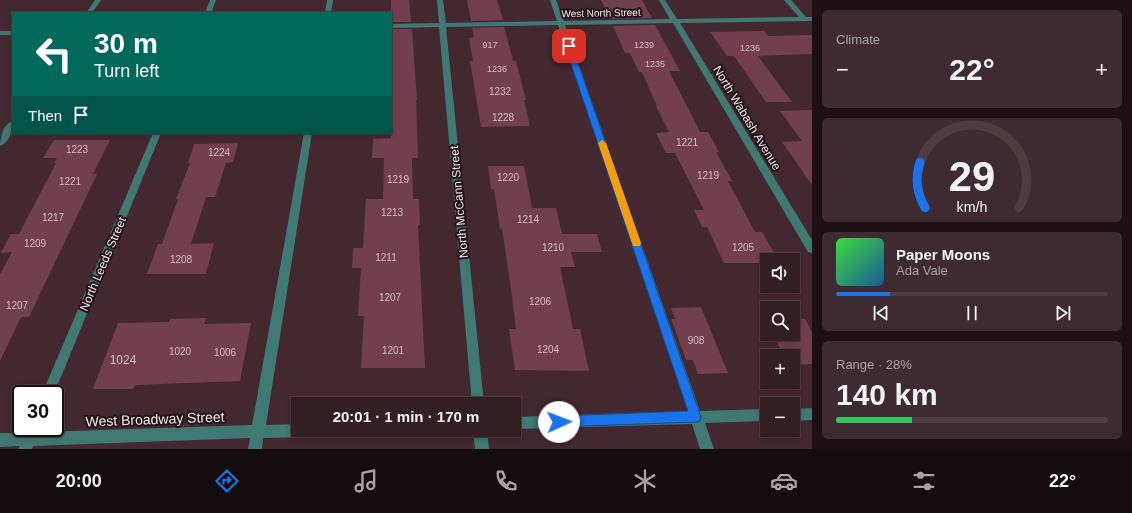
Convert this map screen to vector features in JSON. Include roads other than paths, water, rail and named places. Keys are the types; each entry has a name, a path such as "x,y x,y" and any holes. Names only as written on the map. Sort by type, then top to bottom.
{"street":[{"path":"90,12 98,0"},
{"path":"208,12 213,0"},
{"path":"328,12 330,0"},
{"name":"North McCann Street","path":"440,0 477,397"},
{"path":"553,0 707,449"},
{"name":"North Wabash Avenue","path":"662,0 812,249"},
{"path":"787,0 808,19"},
{"name":"West North Street","path":"392,26 808,19"},
{"path":"0,33 12,33"},
{"path":"0,143 12,125"},
{"name":"North Leeds Street","path":"52,385 157,134"},
{"path":"255,449 308,134"},
{"path":"800,415 812,414"},
{"path":"521,423 760,415"},
{"name":"West Broadway Street","path":"0,440 291,431"},
{"path":"481,437 482,449"}]}
